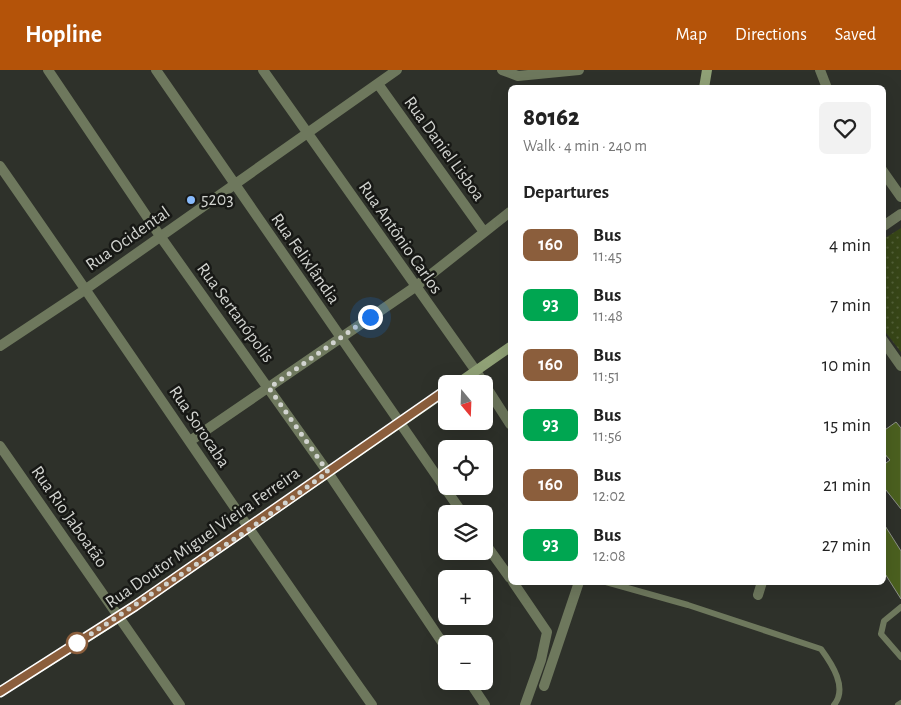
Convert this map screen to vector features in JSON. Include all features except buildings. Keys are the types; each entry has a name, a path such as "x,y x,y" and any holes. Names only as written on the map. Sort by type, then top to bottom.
{"main road":[{"path":"704,85 707,70"},
{"path":"470,375 508,348"},
{"name":"Rua Doutor Miguel Vieira Ferreira","path":"0,692 119,617 248,530 438,395"}],"street":[{"name":"Rua Sertanópolis","path":"48,70 160,236 328,472 438,636"},
{"name":"Rua Felixlândia","path":"156,70 457,505"},
{"name":"Rua Antônio Carlos","path":"263,70 476,371 508,421"},
{"name":"Rua Ocidental","path":"0,346 86,289 397,70"},
{"path":"502,70 518,76 579,70"},
{"path":"820,70 826,85"},
{"name":"Rua Daniel Lisboa","path":"378,84 484,232"},
{"name":"Rua Sorocaba","path":"0,166 190,441 248,530 372,705"},
{"path":"886,176 901,197"},
{"path":"190,441 415,287 508,214"},
{"path":"886,224 901,214"},
{"path":"886,345 901,366"},
{"name":"Rua Rio Jaboatão","path":"0,446 180,705"},
{"path":"493,554 508,575"},
{"path":"515,585 548,632 541,660 525,705"},
{"path":"544,686 578,585"},
{"path":"758,594 761,585"},
{"path":"475,690 485,705"}],"lane":[{"path":"617,585 688,605 821,649 839,680 838,700 834,705"},
{"path":"901,607 884,622 881,634 901,657"}],"green space":[{"path":"901,228 901,352 886,333 886,237"}],"bus line":[{"name":"160","path":"0,692 119,617 248,530 342,461 438,395"}],"place":[{"name":"5203","path":"191,200"}],"route":[{"path":"77,643 73,646 248,530 328,472 269,388 370,317"}]}
